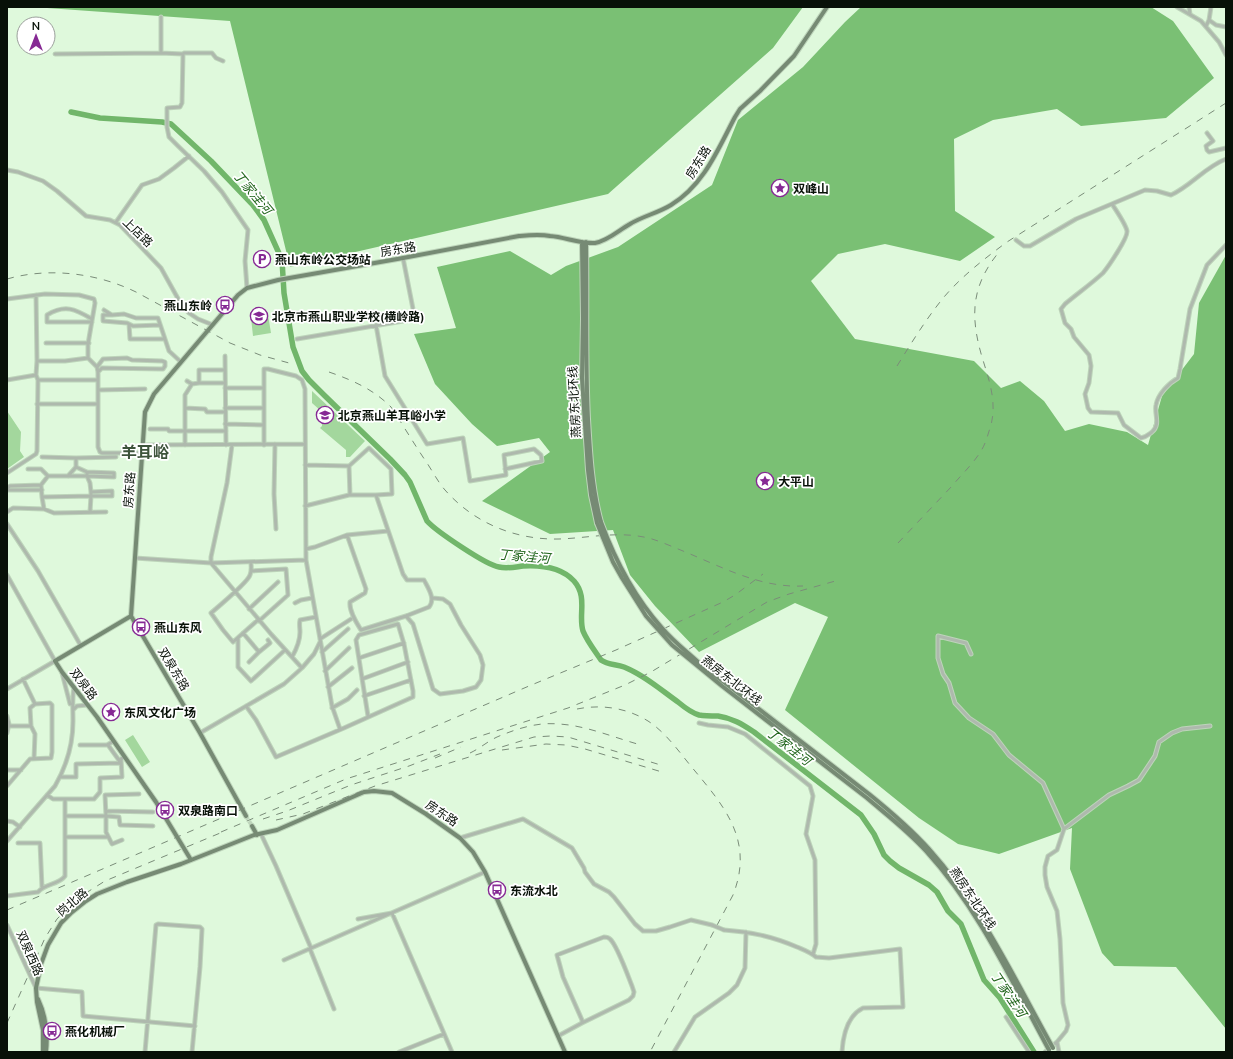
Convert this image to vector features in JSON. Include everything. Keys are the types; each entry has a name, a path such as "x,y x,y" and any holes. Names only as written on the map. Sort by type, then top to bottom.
{"main road":[{"name":"房东路","path":"132,616 142,445 144,419 147,406 154,394 238,295 247,288 278,280 520,236 550,236 584,242 597,242 606,239 629,224 658,212 672,204 693,188 705,172 740,109 794,56 827,7"},
{"name":"燕房东北环线","path":"584,242 586,372 589,439 594,489 599,523 631,585 650,615 676,643 698,662 869,794 929,848 959,886 984,923 1051,1051"},
{"path":"55,661 132,616"},
{"name":"双泉东路","path":"132,616 246,816"},
{"name":"双泉路","path":"55,661 156,802 191,860"},
{"name":"房东路","path":"191,860 259,834 277,830 364,792 374,791 392,793 431,817 460,838 473,852 485,872 565,1052"},
{"path":"252,826 259,834"},
{"name":"岗北路","path":"43,1052 43,1024 37,1002 36,988 41,964 51,939 66,918 97,894 191,860"},
{"name":"岗北路","path":"36,995 41,1006 45,1022 47,1036 46,1052"}],"street":[{"path":"1177,7 1201,21 1220,42 1226,55"},
{"path":"1189,7 1190,14"},
{"path":"1206,26 1209,20 1211,7"},
{"path":"161,17 161,53"},
{"path":"1209,20 1216,25 1226,27"},
{"path":"56,54 212,53 216,58 223,61"},
{"path":"182,54 182,103 180,107 167,108 167,127 170,137 204,171 222,192 248,230 245,261 247,288"},
{"path":"1207,133 1213,141 1206,146 1209,152 1226,148"},
{"path":"116,222 142,185 159,179 189,156"},
{"path":"1016,240 1024,246 1030,246 1076,219 1145,190 1171,195 1189,184 1208,168 1226,159"},
{"name":"上店路","path":"7,170 43,180 86,216 116,222 126,230 162,268 181,304 189,313 198,319 213,325"},
{"path":"1112,204 1125,226 1127,231 1126,236 1104,272 1064,304 1061,309 1066,323 1071,329 1074,337 1089,355 1091,366 1089,383 1085,394 1088,408 1091,412 1118,413 1124,425 1141,438 1146,437 1157,426 1156,403 1170,383 1178,378 1188,317 1195,293 1208,265 1226,245"},
{"path":"297,339 415,318 403,258"},
{"path":"7,299 45,294 79,296 94,299 95,303 88,358 97,367 98,372 98,447 102,453 142,452"},
{"path":"7,473 36,454 37,451 38,380 36,374 36,296"},
{"path":"67,308 78,310 92,320 47,322 47,315 67,308"},
{"path":"104,310 112,314"},
{"path":"160,325 133,326 129,324 103,321 103,315 124,314 136,318 158,318 169,351 181,362"},
{"path":"129,324 130,339 165,339"},
{"path":"376,325 384,376 427,444 463,438 470,481 506,475 505,469 504,455 534,449 541,455 542,461 505,469"},
{"path":"46,343 89,343"},
{"path":"225,356 226,445"},
{"path":"37,361 88,358"},
{"path":"97,367 103,359 127,358 132,360 162,361 164,362 165,366 163,369 102,368 98,372"},
{"path":"264,444 264,369 276,370 296,376 302,380 305,389 306,560 332,708 340,729"},
{"path":"199,383 199,370 225,370"},
{"path":"7,380 36,374"},
{"path":"38,380 97,380"},
{"path":"187,381 192,384 225,383"},
{"path":"185,445 185,395 192,384"},
{"path":"225,388 264,388"},
{"path":"98,390 145,389"},
{"path":"37,404 98,404"},
{"path":"185,408 205,409 207,412 264,408"},
{"path":"225,424 264,425"},
{"path":"150,428 185,432 226,431"},
{"path":"275,444 274,494 276,529"},
{"path":"142,445 305,444"},
{"path":"232,445 227,483 211,563 249,609 302,668"},
{"path":"305,465 350,466 369,448 391,469 392,494 350,495 306,506"},
{"path":"42,457 116,457"},
{"path":"68,476 76,466 76,458"},
{"path":"28,469 41,469 48,476 114,477 114,472 87,472 76,466"},
{"path":"350,466 350,495"},
{"path":"87,472 91,492 90,512"},
{"path":"44,509 42,485 48,476"},
{"path":"7,489 10,486 42,485"},
{"path":"7,489 42,490"},
{"path":"42,496 112,496 112,492 91,492"},
{"path":"346,535 366,590 365,593 350,602 351,611 361,630 429,607 433,598 423,580 405,579 376,495"},
{"path":"7,512 13,508 44,509 54,513 106,512"},
{"path":"7,524 38,571 82,646"},
{"path":"306,549 346,535 388,531"},
{"path":"135,558 211,563 306,560"},
{"path":"251,562 250,577 211,613 234,642 288,595 286,569 251,571"},
{"name":"双泉路","path":"7,575 55,661"},
{"path":"249,609 278,582"},
{"path":"295,603 312,598"},
{"path":"406,616 413,624 433,689 440,694 463,691 479,685 483,672 480,655 450,604 444,599 433,598"},
{"path":"292,657 299,640 300,620 316,616"},
{"path":"200,733 284,684 302,668 314,654 320,641 351,619"},
{"path":"246,706 256,720 276,756 412,697 408,662 398,624 359,635 356,640 368,716"},
{"path":"322,652 348,629"},
{"path":"243,633 259,652"},
{"path":"971,654 966,643 938,636 938,658 943,674 949,683 955,703 969,718 993,734 1009,755 1043,783 1064,828"},
{"path":"238,638 238,668 251,681 285,650"},
{"path":"248,662 270,643 268,640"},
{"path":"359,658 404,643"},
{"path":"325,671 349,648"},
{"path":"7,688 55,661"},
{"path":"362,678 408,662"},
{"path":"328,687 352,668"},
{"path":"62,672 72,712"},
{"path":"23,679 35,704"},
{"path":"364,696 411,680"},
{"path":"7,841 55,786 60,777 70,749 72,731 72,700 74,688"},
{"path":"332,708 348,699 357,690"},
{"path":"7,786 30,759 34,759 51,758 52,705 50,703 35,704 30,708 30,726 35,734 34,759"},
{"path":"72,712 77,706 87,704"},
{"path":"7,716 7,733"},
{"path":"699,723 728,727 745,734 810,786 813,796 806,834 815,860 816,944 813,954"},
{"path":"8,726 30,726"},
{"path":"1051,1051 1044,1051 1057,1042 1066,1031 1068,1024 1063,1003 1057,911 1047,887 1045,867 1048,856 1057,850 1064,828 1109,795 1139,780 1154,756 1159,742 1182,729 1210,726"},
{"path":"80,745 108,745 114,742"},
{"path":"108,745 121,763"},
{"path":"47,795 53,799 94,799 99,793 100,778 122,777 121,759 124,757"},
{"path":"60,777 76,777 76,764 121,763"},
{"path":"7,770 21,770"},
{"path":"7,781 12,781"},
{"path":"99,793 105,795 139,794"},
{"path":"105,795 106,832 112,844 122,840"},
{"path":"7,896 38,892 42,887 62,880 65,876 65,799"},
{"path":"106,811 153,812"},
{"path":"66,816 119,817 120,825 153,826"},
{"path":"460,838 522,819 572,848 582,863 585,872 594,884 609,892 635,924 643,930 656,930 691,920 712,925 724,930 760,934 782,940 813,954 816,957 829,958 900,949 903,1007 863,1008 859,1010 846,1029 842,1052"},
{"path":"7,821 13,822 20,827"},
{"path":"259,834 279,872 311,948 310,949 334,1009"},
{"path":"65,837 108,837"},
{"path":"18,843 40,843 42,887"},
{"path":"284,960 485,872"},
{"path":"358,919 392,913"},
{"path":"392,913 452,1052"},
{"name":"双泉西路","path":"7,924 36,988"},
{"path":"145,1052 156,925 158,924 202,929 192,1052"},
{"path":"674,1052 696,1017 729,994 737,985 745,968 746,932"},
{"path":"558,1036 629,1000 633,996 634,992 632,986 611,939 608,938 604,937 557,955 563,977 582,1023"},
{"path":"36,988 82,992 83,1016 195,1026"},
{"path":"1006,1017 1028,1050 1022,1052"},
{"path":"399,1052 444,1034"},
{"path":"1057,1042 1059,1052"}],"green space":[{"path":"33,7 803,7 773,48 608,194 290,267 230,21"},
{"path":"861,7 1151,7 1173,21 1214,78 1166,118 1081,126 1057,109 993,120 954,139 955,211 995,237 960,261 885,244 838,254 811,281 855,339 974,361 1001,388 1020,381 1044,401 1065,431 1089,424 1127,432 1148,445 1162,396 1194,354 1199,303 1226,255 1226,1029 1176,967 1114,966 1102,953 1070,869 1072,828 999,854 958,844 919,818 785,710 828,617 795,603 699,652 655,606 630,575 613,530 550,534 482,501 550,452 539,438 497,446 472,424 435,384 414,334 456,328 437,267 510,251 551,275 566,266 618,247 712,185 738,120 803,67"},
{"path":"268,315 271,333 253,336 251,318"},
{"path":"312,391 365,441 350,457 346,457 346,450 320,428 322,426 322,419 324,416 312,403"},
{"path":"7,411 21,432 20,451 24,457 7,469"},
{"path":"133,735 150,762 142,767 125,740"}],"waterway":[{"name":"丁家洼河","path":"71,112 100,118 162,122 171,124 211,161 253,205 264,220 282,260 284,293 293,347 302,371 309,380 405,475 410,482 427,521 462,547 493,565 505,568 523,566 550,568 569,576 574,581 581,593 583,631 601,660 606,663 624,667 638,674 694,713 699,715 723,717 745,726 861,815 874,834 884,855 899,868 929,885 937,892 948,911 961,924 984,980 1000,998 1034,1052"}],"tunnel":[{"path":"246,816 252,826"}],"railway":[{"path":"897,366 925,322 944,297 958,282 982,261 1007,242 1226,103"},
{"path":"898,543 971,465 981,451 987,438 993,416 993,399 990,382 978,342 975,315 978,289 983,277 999,252"},
{"path":"7,279 39,273 56,273 89,276 105,280 136,292 230,343 260,355 289,363"},
{"path":"329,372 346,378 370,390 391,407 445,490 456,502 469,512 496,527 511,533 543,539 606,535 640,536 660,542 727,570 756,580 787,586 803,586"},
{"path":"7,910 616,650 723,602 763,574"},
{"path":"221,832 346,779 568,708 625,685 651,672 767,602 789,594 839,580"},
{"path":"577,709 596,707 614,708 632,713 654,725 670,741 714,794 732,824 738,840 740,857 739,875 733,895 650,1052"},
{"path":"470,753 509,732 544,724 579,727 641,745"},
{"path":"276,820 303,814 375,786 534,737 568,737 664,766"},
{"path":"502,750 546,744 566,745 585,749 662,772"},
{"path":"435,758 461,747"},
{"path":"263,819 351,785 440,754"},
{"path":"7,1023 45,938 57,919 78,898 105,881 225,831"}],"place":[{"name":"双峰山","path":"780,188"},
{"name":"燕山东岭公交场站","path":"262,259"},
{"name":"燕山东岭","path":"225,305"},
{"name":"北京市燕山职业学校(横岭路)","path":"259,316"},
{"name":"北京燕山羊耳峪小学","path":"325,415"},
{"name":"大平山","path":"765,481"},
{"name":"燕山东风","path":"141,627"},
{"name":"东风文化广场","path":"111,712"},
{"name":"双泉路南口","path":"165,810"},
{"name":"东流水北","path":"497,890"},
{"name":"燕化机械厂","path":"52,1031"}],"district":[{"name":"羊耳峪","path":"145,452"}]}
